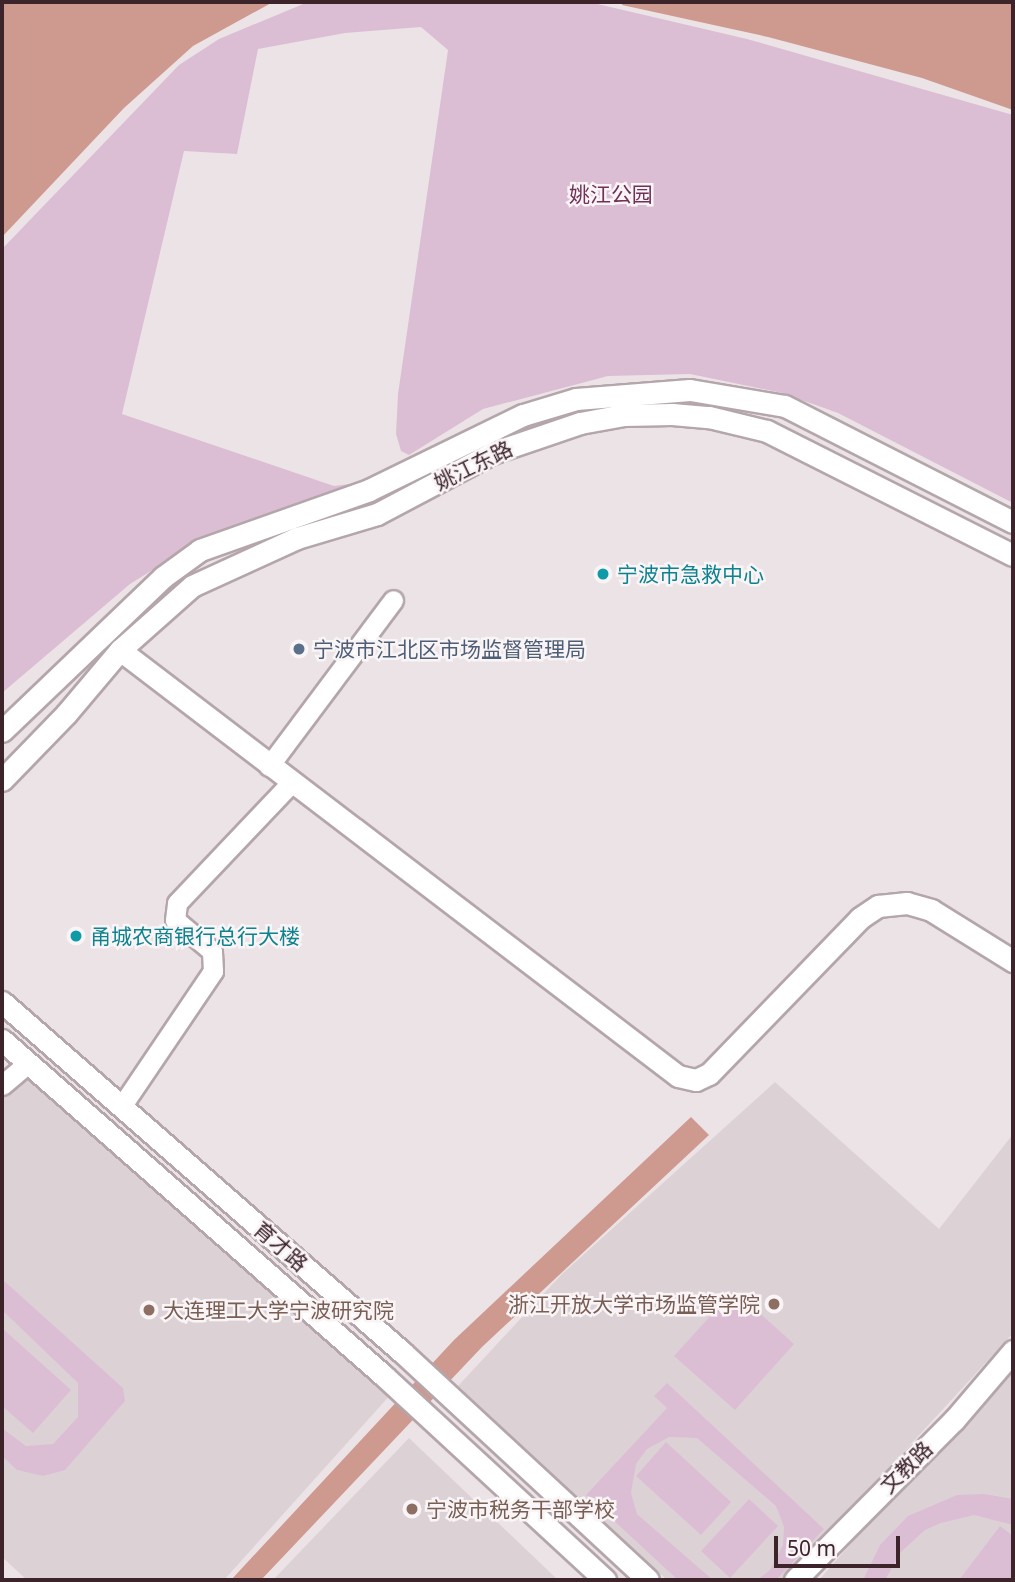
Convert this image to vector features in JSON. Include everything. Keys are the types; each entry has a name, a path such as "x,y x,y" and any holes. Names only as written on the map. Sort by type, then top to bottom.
{"main road":[{"name":"姚江东路","path":"2,731 163,577 200,550 369,490 523,415 576,399 690,390 785,406 1013,522"},
{"name":"姚江东路","path":"2,780 66,714 120,650 192,586 239,562 377,514 492,453 537,435 624,415 709,417 767,432 1013,555"},
{"path":"120,650 678,1076 696,1080 709,1074 860,918 878,906 907,903 931,910 1013,961"},
{"name":"育才路","path":"2,1002 402,1352 648,1580"},
{"name":"育才路","path":"2,1040 384,1376 605,1580"},
{"name":"文教路","path":"795,1580 954,1420 1013,1350"}],"street":[{"path":"269,766 393,600"},
{"path":"121,1107 213,971 212,951 175,920 177,903 291,783"},
{"path":"2,1085 29,1063"}],"shaded area":[{"path":"2,2 273,2 193,46 124,108 2,237"},
{"path":"623,2 1013,2 1013,110 922,78 768,37 622,5"},
{"name":"大连理工大学宁波研究院","path":"26,1069 392,1393 224,1580 27,1580 2,1557 2,1089"},
{"name":"浙江开放大学市场监管学院","path":"775,1082 939,1229 1013,1134 1013,1333 786,1580 667,1580 458,1386 562,1274"},
{"path":"691,1117 709,1135 482,1347 261,1580 231,1580 454,1340"},
{"path":"1013,1358 1013,1580 819,1580"},
{"name":"宁波市税务干部学校","path":"409,1438 558,1580 273,1580"}],"green space":[{"name":"姚江公园","path":"308,2 589,2 747,39 1013,115 1013,503 838,413 782,393 690,374 608,376 483,409 409,455 401,451 396,434 398,394 448,50 421,27 345,33 258,49 237,154 184,151 122,414 334,486 350,484 350,491 324,495 207,536 130,584 2,693 2,249 179,65 219,39"},
{"path":"2,1279 123,1388 125,1401 65,1470 43,1476 17,1470 2,1456 2,1428 26,1446 53,1444 78,1417 78,1383 2,1310"},
{"path":"734,1290 794,1344 735,1410 674,1356"},
{"path":"2,1328 71,1390 33,1433 2,1406"},
{"path":"667,1383 824,1529 776,1580 757,1580 770,1570 783,1545 784,1527 776,1506 697,1438 669,1437 647,1449 636,1464 631,1493 637,1514 713,1580 678,1580 586,1495 667,1408 654,1396"},
{"path":"666,1442 731,1502 701,1535 636,1476"},
{"path":"984,1494 1013,1499 1013,1525 974,1515 941,1523 925,1530 901,1552 885,1580 863,1580 880,1545 908,1516 957,1495"},
{"path":"749,1499 778,1526 730,1578 701,1551"},
{"path":"1000,1526 1013,1536 1013,1580 959,1580"}],"place":[{"name":"宁波市急救中心","path":"603,574"},
{"name":"宁波市江北区市场监督管理局","path":"299,649"},
{"name":"甬城农商银行总行大楼","path":"76,936"},
{"name":"浙江开放大学市场监管学院","path":"774,1304"},
{"name":"大连理工大学宁波研究院","path":"149,1310"},
{"name":"宁波市税务干部学校","path":"412,1509"}]}
